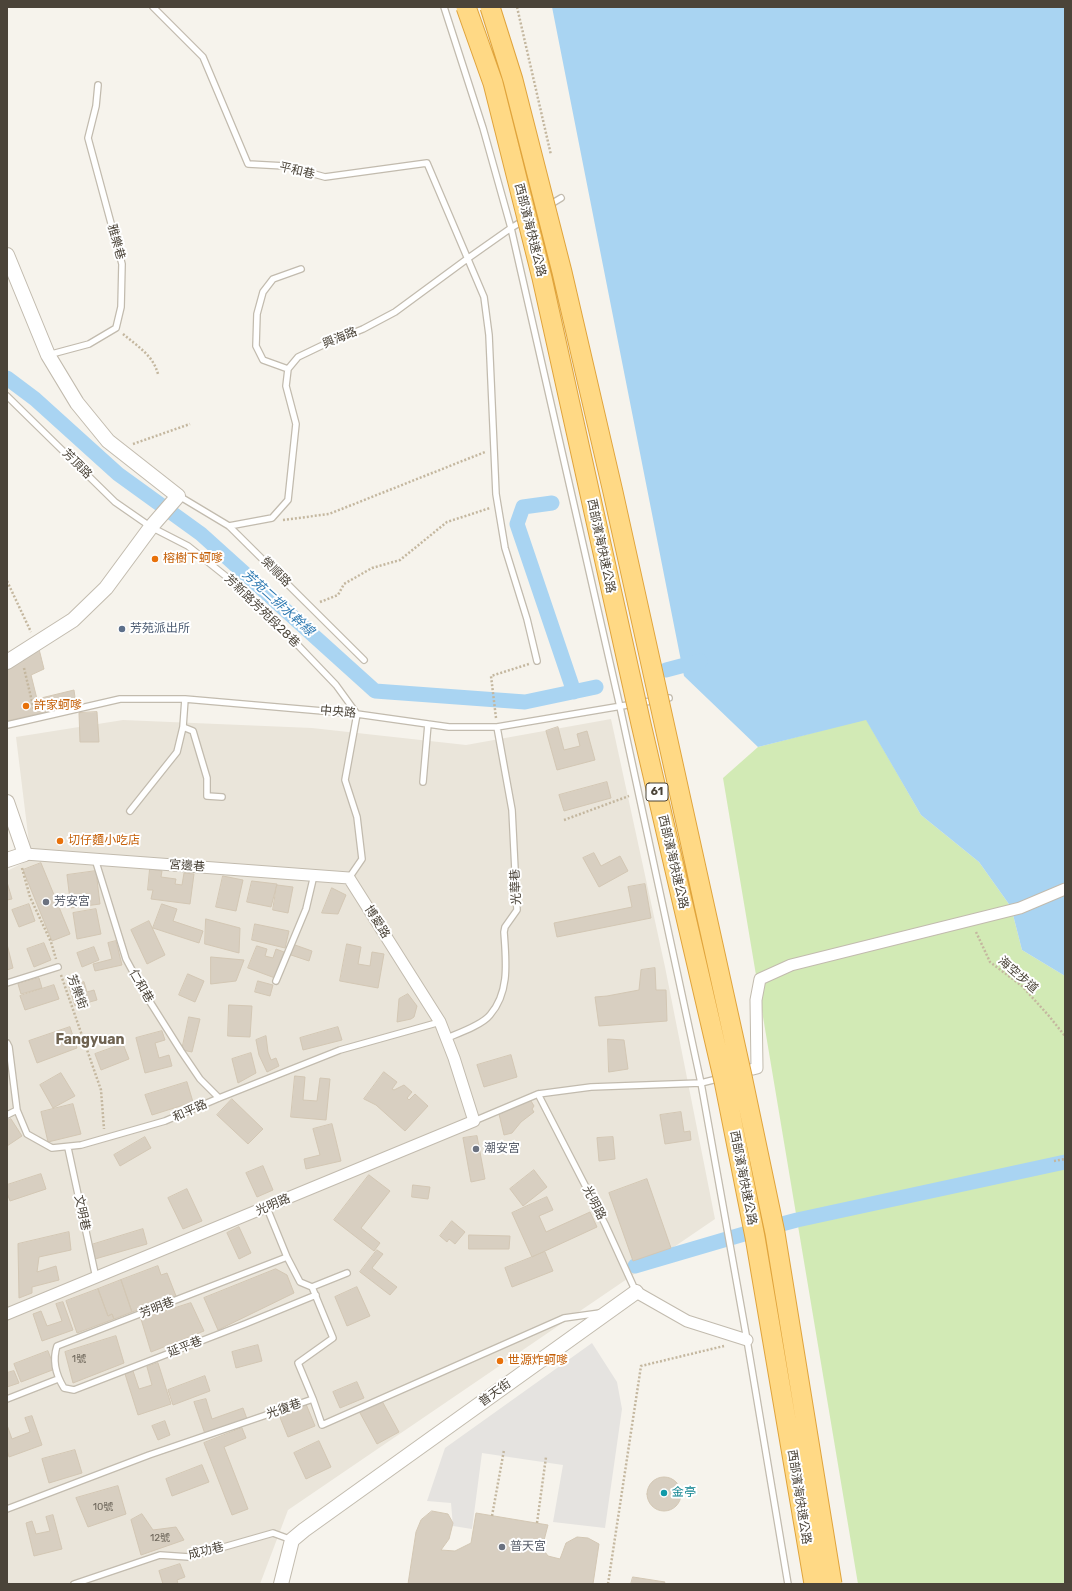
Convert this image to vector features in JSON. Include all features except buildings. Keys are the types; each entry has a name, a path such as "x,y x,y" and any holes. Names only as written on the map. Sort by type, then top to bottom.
{"highway":[{"name":"西部濱海快速公路","path":"466,7 493,83 542,278 637,710 724,1081 755,1237 814,1584"},
{"name":"西部濱海快速公路","path":"490,7 513,80 562,272 613,492 742,1076 775,1233 832,1584"}],"street":[{"path":"7,255 48,355 77,403 108,441 178,496 151,527 106,588 73,620 7,662"},
{"path":"7,802 25,854 7,860"},
{"name":"宮邊巷","path":"25,854 350,878"},
{"name":"博愛路","path":"350,878 440,1022 447,1038 474,1121"},
{"path":"753,1069 757,1068 756,1000 760,979 791,965 1020,908 1065,889"},
{"name":"光明路","path":"7,1314 474,1121"},
{"path":"636,1292 687,1320 747,1340"},
{"name":"普天街","path":"292,1540 636,1292"},
{"path":"280,1584 292,1540"}],"lane":[{"name":"平和巷","path":"154,7 203,56 248,164 286,166 325,177 428,162 467,258"},
{"path":"444,7 483,128 511,228 620,706 701,1083 747,1340 788,1584"},
{"name":"雅樂巷","path":"98,85 96,106 88,138 122,264 121,307 116,328"},
{"name":"興海路","path":"288,369 298,357 363,329 395,312 467,258 511,228 561,198"},
{"path":"467,258 484,298 489,335 496,494 505,548 527,619 537,661"},
{"path":"229,526 272,518 288,500 296,424 286,386 288,369 262,360 256,346 257,314 263,292 273,279 301,269"},
{"path":"48,355 90,344 116,328"},
{"name":"芳頂路","path":"7,396 115,502 151,527"},
{"name":"榮順路","path":"178,496 229,526 364,660"},
{"name":"芳新路芳苑段28巷","path":"151,527 188,546 228,578 292,639 336,685 357,714"},
{"name":"中央路","path":"7,725 120,699 184,699 357,714 449,727 497,727 669,698"},
{"path":"130,811 177,752 183,727 184,699"},
{"path":"350,878 362,859 357,817 345,780 357,714"},
{"path":"423,782 428,724"},
{"path":"183,727 193,731 207,778 207,796 222,797"},
{"name":"光華巷","path":"447,1038 482,1022 490,1016 502,993 506,976 505,928 517,910 512,810 497,727"},
{"name":"仁和巷","path":"95,859 126,959 145,994 181,1051 200,1079 219,1098"},
{"path":"276,981 306,909 314,875"},
{"path":"7,983 58,967"},
{"name":"和平路","path":"7,1043 9,1047 17,1110 27,1134 52,1148 68,1148 166,1121 219,1098 340,1050 440,1022"},
{"name":"光明路","path":"474,1121 538,1094 590,1087 701,1083 753,1069"},
{"name":"光明路","path":"538,1094 605,1224 636,1292"},
{"path":"7,1115 17,1110"},
{"name":"文明巷","path":"68,1148 96,1278"},
{"path":"266,1208 287,1257 300,1282 312,1287 334,1338 298,1363 313,1399"},
{"name":"芳明巷","path":"58,1378 54,1356 57,1346 287,1257"},
{"path":"312,1287 346,1273"},
{"name":"延平巷","path":"58,1378 64,1388 74,1390 316,1295"},
{"name":"光復巷","path":"7,1509 149,1455 313,1399 322,1425 564,1318 607,1312"},
{"path":"7,1398 58,1378"},
{"name":"成功巷","path":"74,1584 160,1555 189,1557 273,1533 292,1540"}],"path":[{"path":"116,328 155,363 158,374"},
{"path":"119,449 190,424"},
{"path":"272,518 284,520 329,514 493,448"},
{"path":"310,606 338,595 344,584 372,568 400,560 447,522 498,506"},
{"path":"7,581 36,644"},
{"path":"20,654 37,718"},
{"path":"496,719 491,676 537,661"},
{"path":"564,820 638,793"},
{"name":"芳樂街","path":"25,854 22,868 30,897 51,942 58,967 101,1090 105,1139"},
{"name":"海空步道","path":"971,920 990,962 1022,986 1065,1036"},
{"path":"1054,1161 1065,1159"},
{"path":"608,1584 641,1366 747,1340"},
{"path":"492,1516 504,1450"},
{"path":"537,1523 546,1457"}],"shaded area":[{"path":"611,719 665,967 715,1219 288,1510 260,1584 7,1584 7,871 31,859 16,737 123,720 312,728 466,745"},
{"path":"592,1343 617,1382 622,1409 605,1528 553,1522 563,1465 482,1453 472,1529 453,1526 451,1503 427,1501 445,1448"}],"green space":[{"path":"866,719 921,815 979,862 1011,907 1022,950 1065,976 1065,1584 858,1584 723,778 758,747"}],"water":[{"path":"552,7 1065,7 1065,976 1022,950 1011,907 979,862 921,815 866,720 758,747 684,676"}],"waterway":[{"name":"芳苑二排水幹線","path":"7,378 35,399 118,474 201,534 375,691 525,702 596,687"},
{"path":"552,503 523,507 517,524 574,692"},
{"path":"666,670 700,661"},
{"path":"635,1266 797,1220 1065,1162"}],"place":[{"name":"榕樹下蚵嗲","path":"155,559"},
{"name":"芳苑派出所","path":"122,629"},
{"name":"許家蚵嗲","path":"26,706"},
{"name":"切仔麵小吃店","path":"60,841"},
{"name":"芳安宮","path":"46,902"},
{"name":"潮安宮","path":"476,1149"},
{"name":"世源炸蚵嗲","path":"500,1361"},
{"name":"金亭","path":"664,1493"},
{"name":"普天宮","path":"502,1547"}],"district":[{"name":"Fangyuan","path":"90,1040"}]}
